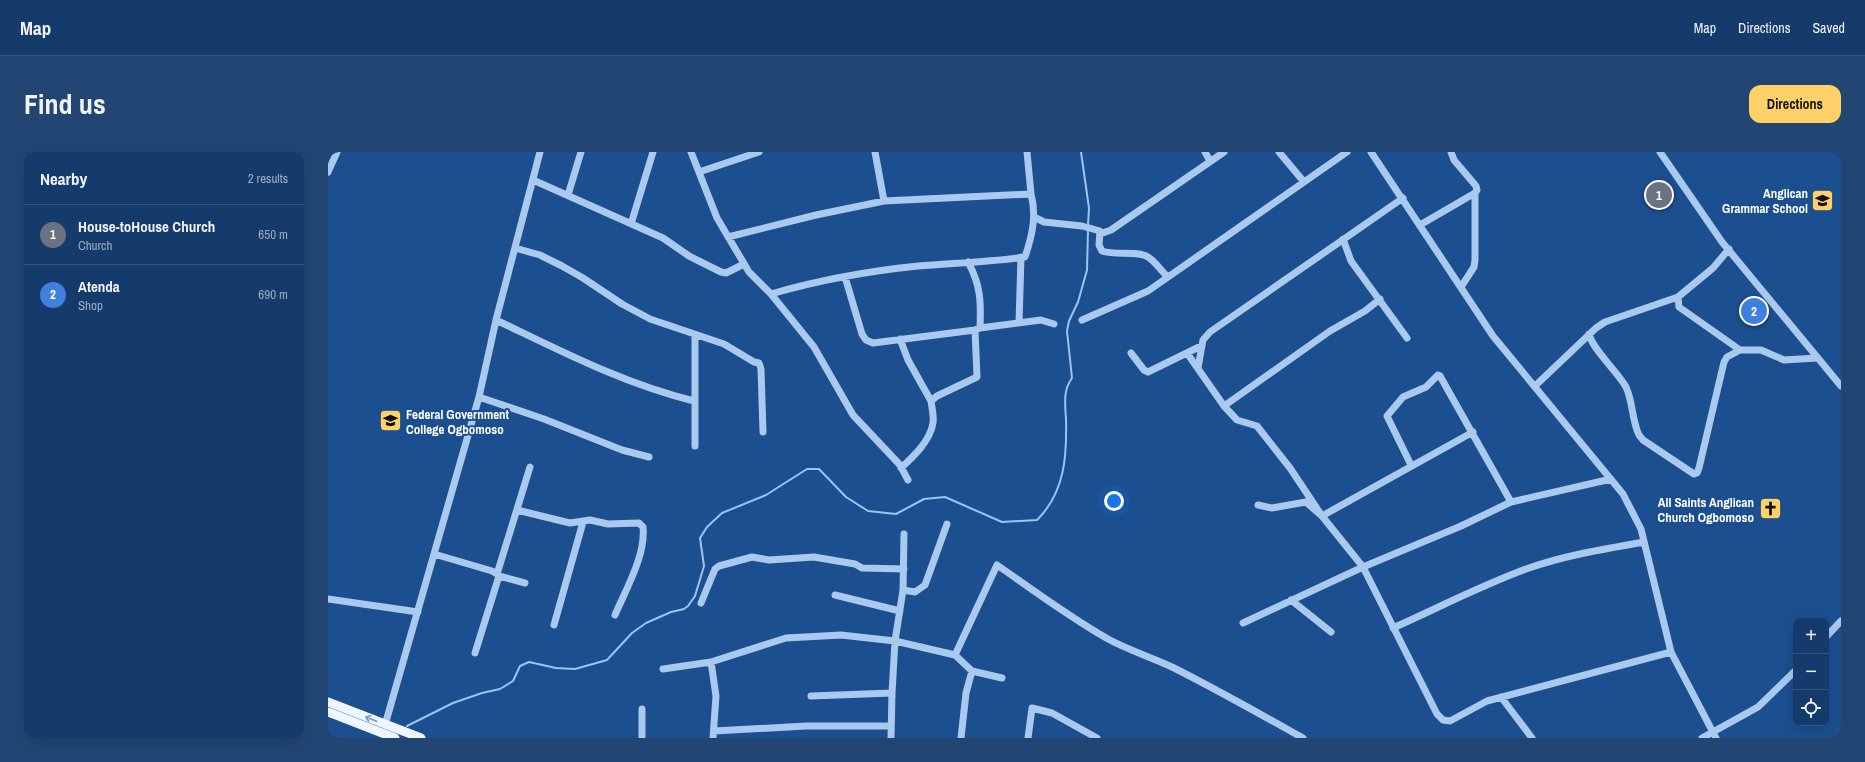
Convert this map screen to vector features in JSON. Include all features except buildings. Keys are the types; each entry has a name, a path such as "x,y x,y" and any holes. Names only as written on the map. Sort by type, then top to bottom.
{"main road":[{"path":"328,702 421,738"},
{"path":"328,712 395,738"}],"street":[{"path":"328,172 337,152"},
{"path":"385,725 479,397 496,320 540,152"},
{"path":"568,195 581,152"},
{"path":"631,224 653,152"},
{"path":"691,152 717,218 744,264 756,280 771,294 814,347 853,415 901,468 908,480"},
{"path":"699,172 759,152"},
{"path":"875,152 884,201"},
{"path":"771,294 810,283 917,266 1025,257 1030,242 1034,216 1027,152"},
{"path":"1204,152 1210,161"},
{"path":"1100,234 1111,230 1224,152"},
{"path":"1279,152 1304,182"},
{"path":"1082,320 1148,291 1347,152"},
{"path":"1372,152 1494,336 1624,494 1641,529 1671,652 1708,720 1714,735"},
{"path":"1451,152 1454,160 1476,186 1477,190 1475,194 1474,267 1461,287"},
{"path":"1660,152 1675,176 1729,249 1841,386"},
{"path":"533,180 663,238 689,256 721,272 726,273 744,264"},
{"path":"728,237 816,215 884,201 1031,194"},
{"path":"1420,225 1475,194"},
{"path":"1198,368 1203,340 1210,332 1403,198"},
{"path":"1034,216 1044,222 1082,226 1100,231 1099,245 1102,252 1111,254 1139,254 1147,256 1168,278"},
{"path":"1343,239 1351,261 1407,338"},
{"path":"515,248 540,255 562,266 622,304 650,319 724,344 754,362 759,363 761,369 763,432"},
{"path":"1535,386 1582,343 1589,334 1605,322 1678,297 1713,268 1729,249"},
{"path":"1020,323 1021,257"},
{"path":"931,401 937,396 977,377 978,329 981,310 979,288 976,277 968,262"},
{"path":"845,277 862,334 866,340 873,343 1041,320 1054,324"},
{"path":"1678,297 1679,307 1740,350"},
{"path":"1224,406 1330,331 1365,311 1380,299"},
{"path":"496,320 601,370 664,394 694,401"},
{"path":"1589,334 1591,342 1598,349 1626,388 1639,436 1694,474 1697,473 1724,362 1727,357 1740,350 1761,350 1784,360 1818,358"},
{"path":"694,335 695,446"},
{"path":"900,339 908,360 931,401 934,422 929,437 914,456 901,468"},
{"path":"1582,343 1591,342"},
{"path":"1131,353 1144,370 1148,372 1201,346"},
{"path":"1187,353 1224,406 1237,420 1257,426 1290,468 1322,516 1363,567 1437,714 1443,720 1450,721 1487,701 1671,652"},
{"path":"1412,465 1388,416 1398,401 1426,387 1438,375 1473,432 1511,502"},
{"path":"479,397 544,419 622,450 649,457"},
{"path":"1322,516 1473,432"},
{"path":"476,653 530,467"},
{"path":"1243,623 1363,567 1461,526 1511,502 1611,479"},
{"path":"1258,505 1272,508 1306,502 1322,516"},
{"path":"517,510 570,522 583,522 590,520 608,524 639,524 643,527 644,538 640,555 615,615"},
{"path":"554,625 583,522"},
{"path":"903,590 915,592 925,585 947,524"},
{"path":"891,738 895,641 903,590 904,534"},
{"path":"1393,628 1503,578 1530,568 1568,556 1644,542"},
{"path":"434,554 492,571 498,575 525,583"},
{"path":"701,603 715,569 719,566 752,557 769,560 814,557 855,564 862,568 904,569"},
{"path":"955,655 997,565 1038,594 1106,638 1122,646 1154,658 1213,688 1303,738"},
{"path":"835,595 900,611"},
{"path":"328,599 418,612"},
{"path":"1291,600 1331,632"},
{"path":"1829,634 1841,621"},
{"path":"663,669 711,662 786,638 841,635 895,641 955,655 972,671 1002,678"},
{"path":"711,662 716,696 714,734 806,726 891,726"},
{"path":"961,738 966,693 972,671"},
{"path":"1702,738 1714,735 1758,707 1793,673"},
{"path":"811,696 892,693"},
{"path":"1501,697 1532,738"},
{"path":"1028,738 1032,708 1052,713 1097,738"},
{"path":"642,709 642,738"}],"waterway":[{"path":"1081,152 1089,208 1088,225"},
{"path":"407,726 453,703 482,693 500,689 513,681 520,666 529,662 556,668 575,669 607,660 632,633 646,623 671,612 684,609 688,606 695,596 704,566 700,538 707,527 722,513 766,495 807,469 819,469 846,497 868,511 896,514 924,499 945,497 1002,522 1037,520 1053,498 1059,485 1065,460 1065,397 1067,387 1072,378 1067,331 1069,321 1078,302 1087,270 1088,230"}],"place":[{"name":"House-toHouse Church","path":"1659,195"},
{"name":"Anglican Grammar School","path":"1823,200"},
{"name":"Atenda","path":"1754,311"},
{"name":"Federal Government College Ogbomoso","path":"391,421"},
{"name":"All Saints Anglican Church Ogbomoso","path":"1770,509"}]}
